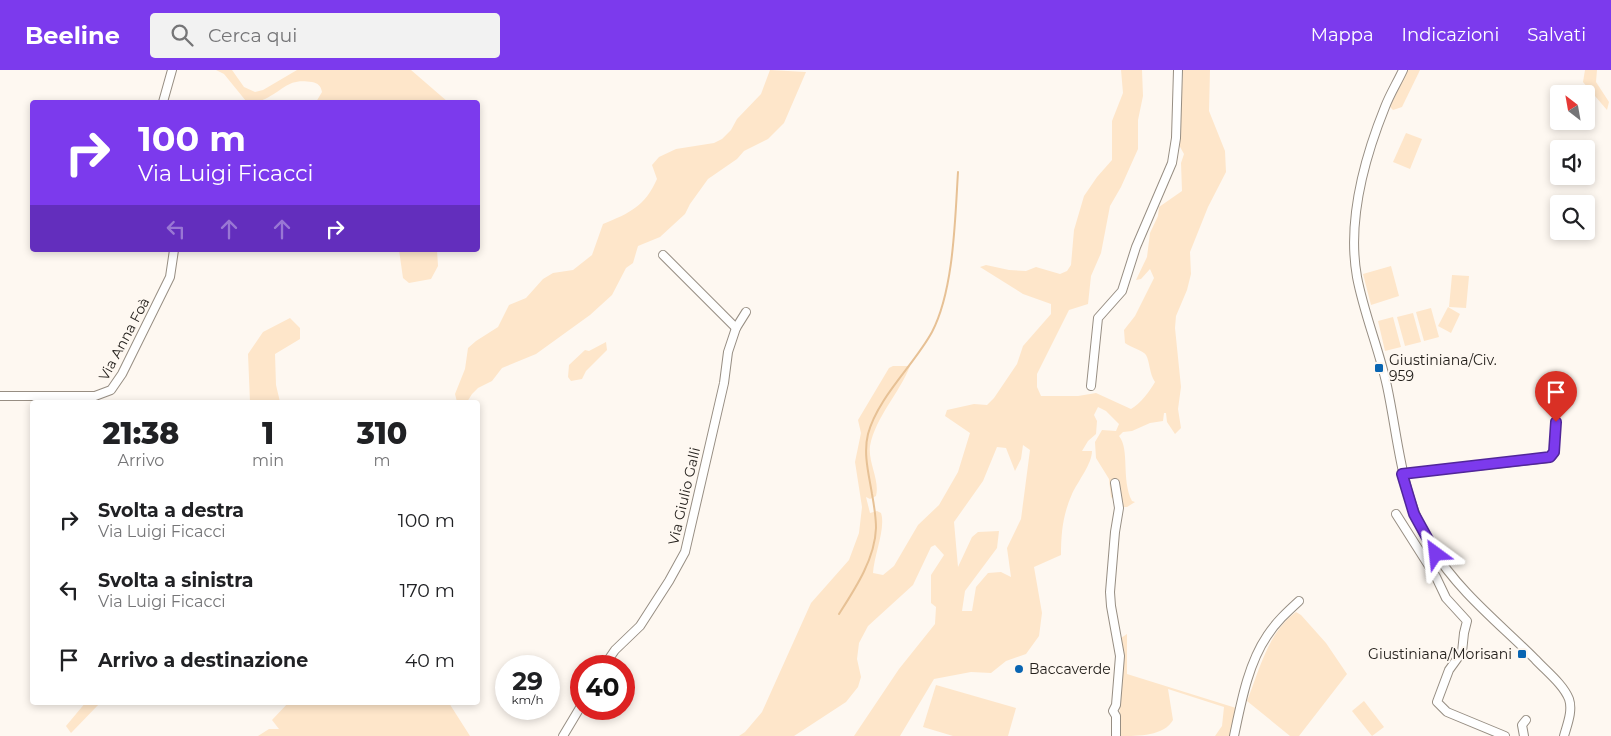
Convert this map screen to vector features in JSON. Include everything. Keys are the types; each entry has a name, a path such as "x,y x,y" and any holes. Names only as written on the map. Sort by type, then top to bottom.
{"street":[{"path":"164,100 172,70"},
{"path":"1091,386 1098,318 1122,291 1136,246 1172,163 1176,138 1178,70"},
{"path":"1403,70 1384,109 1367,162 1356,206 1353,239 1358,280 1387,386 1402,474 1414,514 1443,564 1476,602 1545,670 1566,694 1570,712 1564,736"},
{"name":"Via Anna Foà","path":"0,396 95,396 111,390 122,374 170,277 174,252"},
{"path":"663,255 736,328"},
{"name":"Via Giulio Galli","path":"612,655 640,626 685,552 724,383 728,352 736,328 746,312"},
{"path":"1402,474 1550,457 1554,452 1556,422"},
{"path":"1115,482 1120,508 1115,532 1110,592 1120,656 1116,705 1113,711 1116,716 1116,736"},
{"path":"1396,514 1436,577 1446,598 1467,621 1462,652 1449,670 1437,702"},
{"path":"1234,736 1242,703 1261,646 1278,622 1299,601"},
{"path":"1430,697 1447,712 1505,736"},
{"path":"563,736 573,720"},
{"path":"1524,736 1522,725 1526,720"}],"shaded area":[{"path":"216,70 232,70 244,87 255,92 263,90 297,70 411,70 446,100 317,100 322,92 320,86 314,82 304,81 287,85 262,100 245,100 224,74"},
{"path":"770,70 806,72 784,123 768,139 744,151 737,159 708,179 685,214 660,237 638,246 633,263 626,268 612,295 590,315 536,354 502,368 492,381 478,388 468,400 456,400 455,394 465,369 468,348 498,327 509,305 526,298 543,279 553,273 573,270 592,255 603,224 636,208 647,196 657,179 652,165 659,157 676,149 714,143 722,139 731,130 737,119 761,94"},
{"path":"1121,70 1142,70 1143,96 1138,120 1138,149 1110,206 1101,253 1091,276 1088,304 1069,310 1037,374 1037,387 1041,396 1078,396 1096,393 1131,409 1138,404 1155,382 1146,355 1125,343 1124,330 1135,316 1154,278 1150,269 1141,279 1136,280 1147,257 1150,233 1158,216 1159,207 1182,191 1181,163 1184,154 1179,145 1183,70 1210,70 1209,111 1225,151 1226,172 1208,207 1190,252 1191,274 1187,290 1176,316 1175,328 1181,387 1178,409 1181,428 1175,434 1167,422 1166,413 1164,413 1163,421 1150,423 1132,431 1123,432 1119,436 1124,449 1129,493 1132,501 1135,502 1127,507 1122,507 1111,497 1109,479 1096,458 1095,442 1102,430 1116,431 1119,424 1106,411 1098,407 1094,415 1097,421 1096,434 1088,441 1082,451 1092,451 1091,456 1072,494 1065,516 1061,555 1034,567 1042,613 1039,636 1026,654 1006,661 991,673 971,672 934,679 900,736 854,736 899,669 935,624 936,607 931,603 931,575 944,555 935,545 931,547 913,585 868,626 859,643 857,659 861,677 858,687 846,702 794,736 739,736 745,732 762,712 811,603 849,560 859,533 862,507 855,462 861,433 858,420 889,368 893,366 910,366 877,425 870,446 877,490 876,496 870,499 866,497 870,513 877,511 881,513 882,519 873,573 883,575 894,566 918,525 939,505 958,472 970,433 945,416 947,410 974,404 987,405 994,398 1017,364 1023,346 1051,314 1051,304 1023,294 980,267 986,265 1009,270 1026,271 1036,267 1060,274 1067,271 1071,265 1074,230 1084,196 1112,160 1112,121 1123,93","holes":["1023,445 1030,450 1021,519 1007,548 1011,577 1001,572 988,573 976,587 972,611 962,611 965,591 997,548 999,531 978,532 972,537 958,567 954,522 983,481 997,447 1006,448 1015,471 1021,459"]},
{"path":"1407,70 1420,70 1402,107 1393,110 1390,107"},
{"path":"1585,70 1597,70 1596,82 1609,102 1607,110 1595,96 1595,85 1586,85 1583,82"},
{"path":"1406,133 1422,139 1410,169 1393,162"},
{"path":"399,252 437,252 438,266 431,279 409,283 403,278"},
{"path":"1391,266 1399,296 1371,305 1363,274"},
{"path":"1452,275 1469,276 1466,308 1449,307"},
{"path":"1448,307 1460,314 1451,333 1438,326"},
{"path":"1431,308 1439,337 1424,341 1416,312"},
{"path":"1413,313 1421,342 1405,346 1397,317"},
{"path":"1393,317 1401,347 1385,351 1378,321"},
{"path":"290,318 300,328 300,339 275,354 276,385 280,400 250,400 248,354 263,332"},
{"path":"606,342 607,350 586,371 582,379 571,381 568,377 569,365 585,350 589,351"},
{"path":"1296,612 1301,615 1326,643 1347,674 1299,736 1290,736 1247,701 1271,641 1286,620"},
{"path":"1127,634 1127,674 1236,708 1230,736 1215,736 1222,726 1224,707 1168,689 1173,720 1169,725 1150,734 1120,736 1121,638"},
{"path":"936,685 1016,708 1008,736 953,736 923,727"},
{"path":"1364,701 1384,727 1372,736 1352,711"},
{"path":"84,705 98,705 71,733 66,726"},
{"path":"286,705 450,705 470,736 258,736 269,729 279,729 272,720"}],"waterway":[{"path":"839,614 863,573 875,540 875,515 866,457 868,434 873,420 888,394 932,332 945,296 952,254 958,172"}],"place":[{"name":"Giustiniana/Civ. 959","path":"1379,368"},
{"name":"Giustiniana/Morisani","path":"1522,654"},
{"name":"Baccaverde","path":"1019,669"}],"route":[{"path":"1436,554 1414,514 1402,474 1545,459 1554,454 1556,422"}]}
